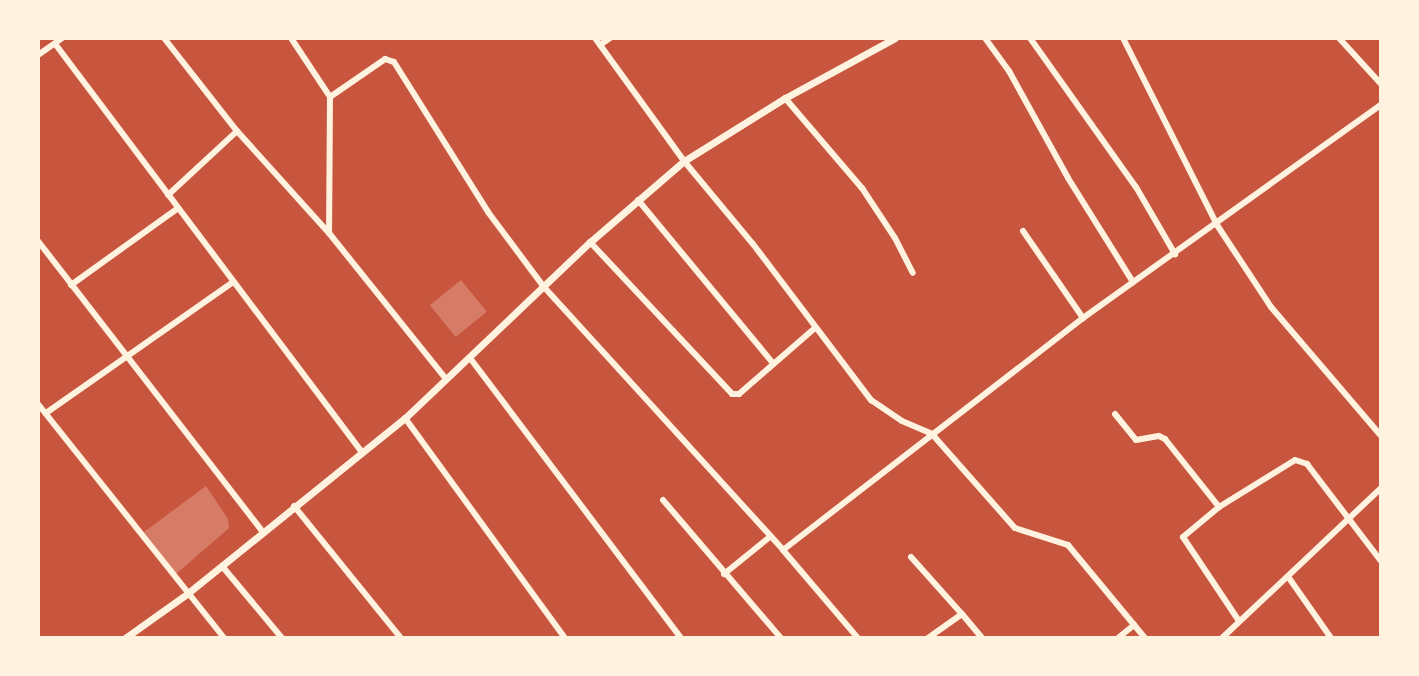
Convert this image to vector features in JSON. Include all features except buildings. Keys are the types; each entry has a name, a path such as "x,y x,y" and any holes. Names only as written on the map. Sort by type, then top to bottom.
{"street":[{"path":"38,55 62,38"},
{"path":"164,38 237,131 329,233 446,379"},
{"path":"291,38 330,97 329,233"},
{"path":"595,38 684,161 753,244 871,400 902,421 932,434 1007,522 1068,545 1145,638"},
{"path":"600,45 610,38"},
{"path":"125,638 188,593 405,418 590,242 684,161 785,98 895,38"},
{"path":"985,38 1009,71 1068,178 1133,282"},
{"path":"1030,38 1136,187 1175,254"},
{"path":"1123,38 1217,225 1271,307 1381,436"},
{"path":"1339,38 1381,84"},
{"path":"56,45 361,451"},
{"path":"330,97 385,59 394,62 473,190 544,287 771,536 858,638"},
{"path":"785,98 862,188 895,238 913,273"},
{"path":"783,550 1083,318 1381,105"},
{"path":"168,195 237,131"},
{"path":"638,200 773,363"},
{"path":"71,285 178,208"},
{"path":"1023,231 1083,318"},
{"path":"38,241 124,357 262,531"},
{"path":"590,242 732,394 739,394 815,328"},
{"path":"46,413 233,282"},
{"path":"470,358 681,638"},
{"path":"38,404 224,638"},
{"path":"1115,414 1136,440 1159,436 1165,439 1219,507"},
{"path":"405,418 565,638"},
{"path":"1239,621 1183,539 1187,532 1219,507 1297,459 1307,464 1381,561"},
{"path":"1224,637 1381,488"},
{"path":"663,500 781,638"},
{"path":"294,506 401,638"},
{"path":"724,574 771,536"},
{"path":"911,557 982,638"},
{"path":"222,566 282,638"},
{"path":"1289,578 1331,638"},
{"path":"928,638 962,614"},
{"path":"1118,638 1134,625"}]}
